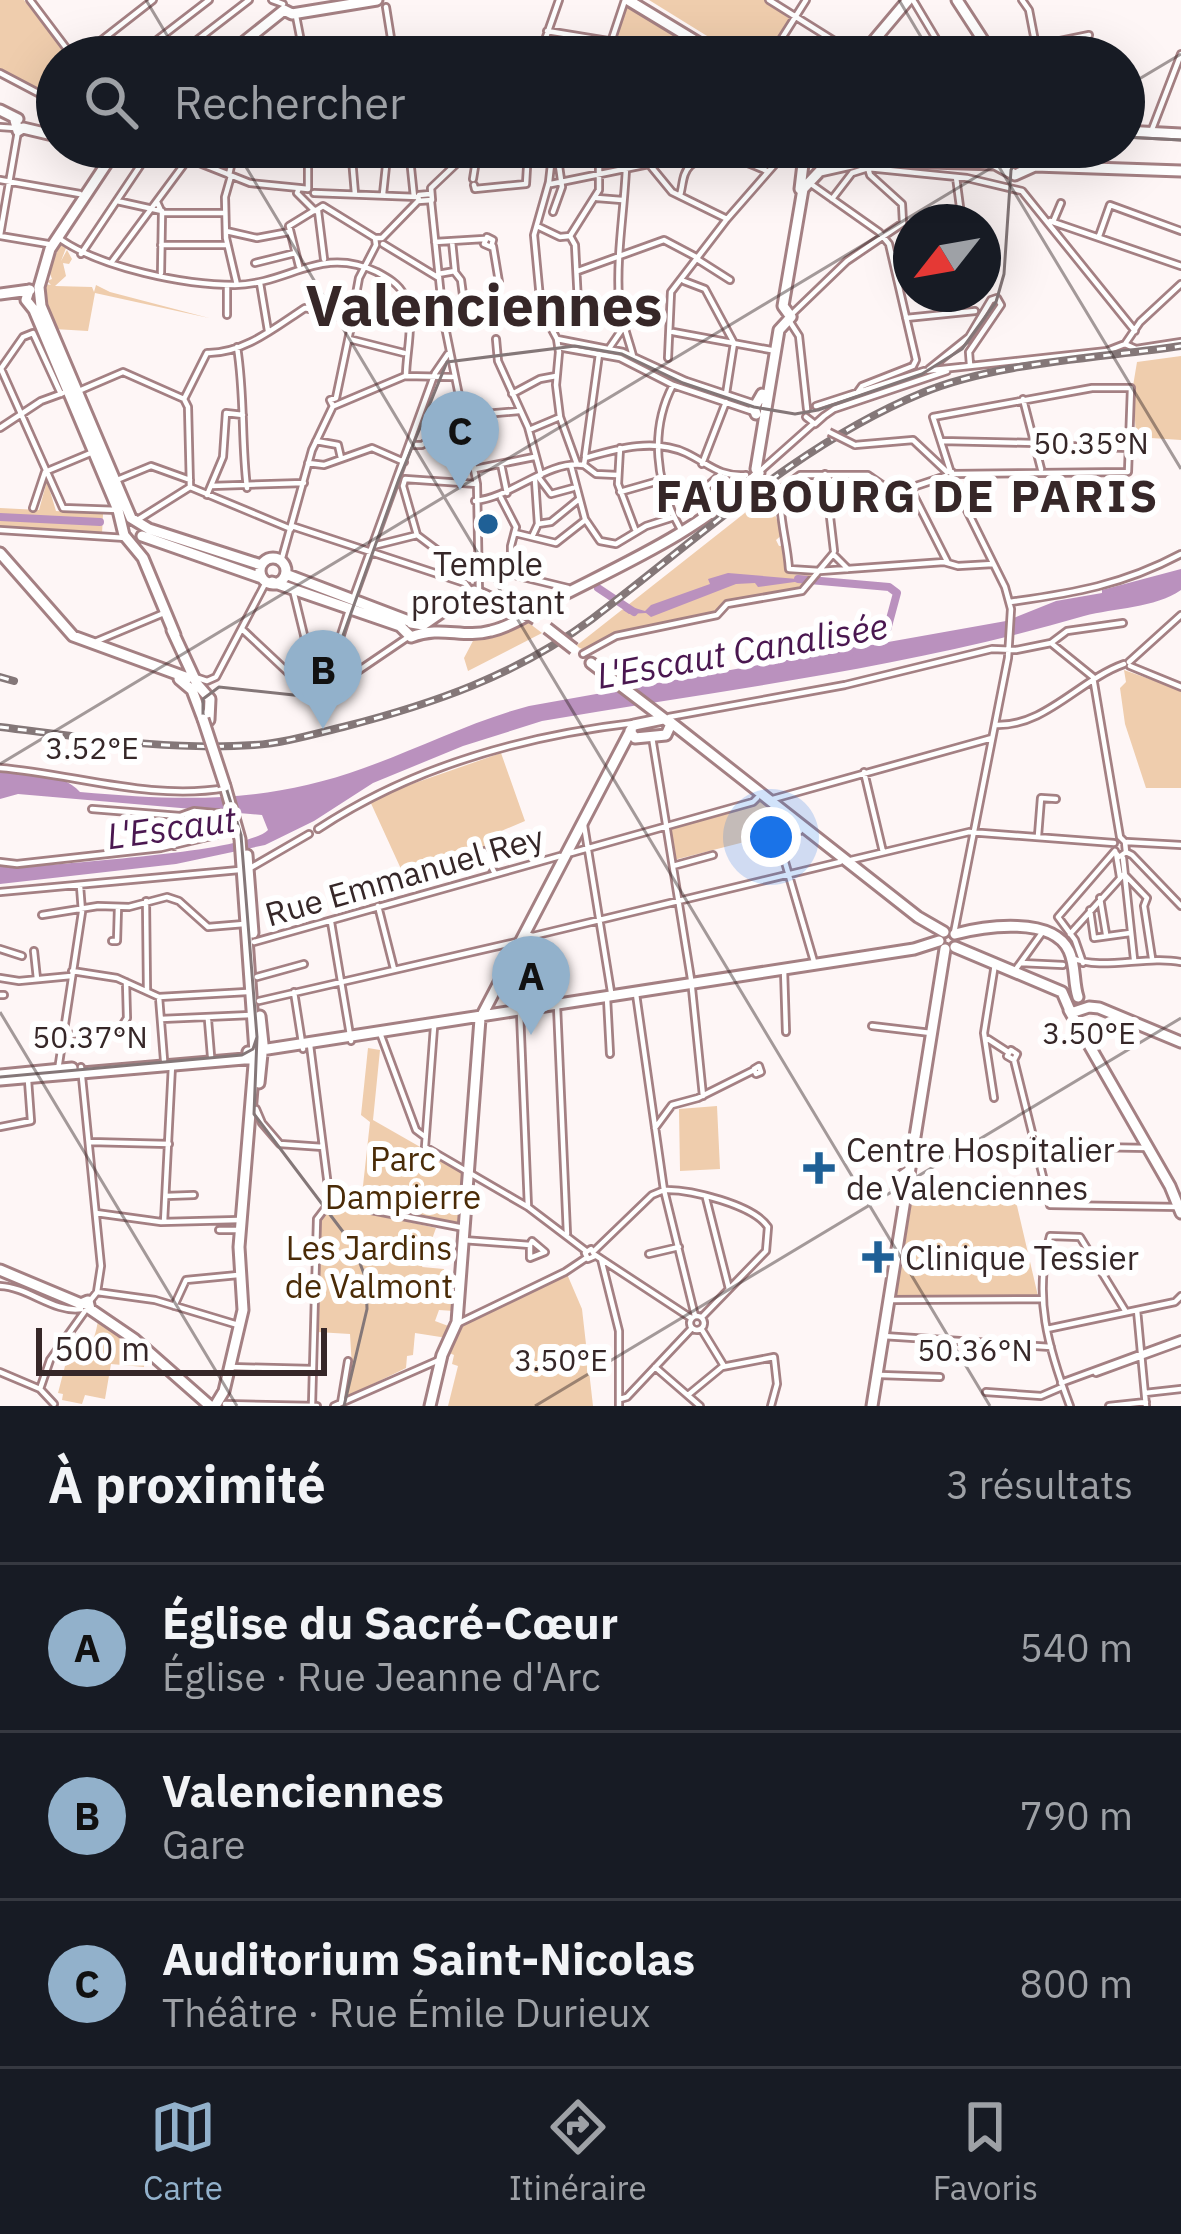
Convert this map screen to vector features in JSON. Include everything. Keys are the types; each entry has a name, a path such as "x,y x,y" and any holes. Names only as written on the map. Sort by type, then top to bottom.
{"main road":[{"path":"286,8 300,8 298,0"},
{"path":"630,0 690,36"},
{"path":"879,36 911,0"},
{"path":"958,0 981,36"},
{"path":"253,36 286,8 383,2"},
{"path":"0,110 18,127 36,131"},
{"path":"1145,132 1181,134"},
{"path":"1145,165 1181,168"},
{"path":"48,242 97,168"},
{"path":"97,168 48,242 33,296 35,328 69,393 118,510 132,531 266,582 353,606"},
{"path":"759,409 784,318 804,168"},
{"path":"540,623 550,608 711,514 751,475 759,409 771,350 784,318 784,293 807,181 833,168"},
{"path":"0,294 33,296"},
{"path":"33,296 69,393 114,481 175,635"},
{"path":"680,531 751,475"},
{"path":"132,531 261,566 282,558 288,575"},
{"path":"0,554 63,627 92,644 192,680"},
{"path":"261,566 266,582"},
{"path":"266,582 288,575 410,630 437,623 472,633 495,630 619,566"},
{"path":"521,611 553,589 619,566"},
{"path":"156,591 192,680 210,700 206,719 245,865 256,977 256,1109 242,1226"},
{"path":"437,623 472,594 521,611 945,941 994,964 1017,968 1077,1005 1100,1008 1181,1040"},
{"path":"430,1406 457,1324 480,1018 646,709"},
{"path":"634,730 668,725"},
{"path":"634,730 652,737 668,725"},
{"path":"0,1270 85,1307 218,1403 242,1326 242,1226 255,1055 245,865"},
{"path":"0,1078 255,1055 914,949 983,929 1044,930 1060,938 1073,962 1077,1005 1106,1073 1181,1210"},
{"path":"945,941 939,952 946,963"},
{"path":"872,1406 904,1189 946,963 945,941"},
{"path":"946,963 962,954 981,958"},
{"path":"168,1063 255,1055"},
{"path":"0,1078 28,1080 58,1072"}],"street":[{"path":"30,0 60,36"},
{"path":"105,36 153,0"},
{"path":"162,36 208,0"},
{"path":"202,36 249,0"},
{"path":"546,36 559,0"},
{"path":"614,36 630,0"},
{"path":"769,0 827,36"},
{"path":"783,36 806,0"},
{"path":"911,0 934,36"},
{"path":"1022,0 1034,36"},
{"path":"383,2 390,36"},
{"path":"548,31 577,36"},
{"path":"1084,36 1089,35"},
{"path":"1151,132 1181,54"},
{"path":"0,73 36,93"},
{"path":"0,127 18,127 0,235 48,242 161,274 237,285 260,283 324,261 363,267 398,286 409,315 406,376"},
{"path":"81,254 139,168"},
{"path":"111,263 182,168"},
{"path":"212,168 299,191 417,198 430,197 456,168"},
{"path":"231,168 225,213 237,285"},
{"path":"309,168 324,261"},
{"path":"353,168 355,194"},
{"path":"383,194 386,168"},
{"path":"410,168 417,198"},
{"path":"476,168 474,185 524,185 525,168"},
{"path":"550,168 535,224 541,307 559,345 560,417 579,463 596,474 618,475"},
{"path":"553,212 562,182 560,168"},
{"path":"570,236 595,198 600,168"},
{"path":"548,184 626,168 619,302 633,356"},
{"path":"652,168 670,190 727,219"},
{"path":"680,195 689,168"},
{"path":"760,168 767,171"},
{"path":"667,365 673,290 770,168"},
{"path":"832,199 852,173 868,168 956,177 1027,193 1135,332"},
{"path":"814,424 799,337 784,318 847,261 903,223 902,206 868,168"},
{"path":"956,177 960,204"},
{"path":"0,180 80,194"},
{"path":"807,181 885,238 893,258"},
{"path":"299,191 318,209 439,276 454,271"},
{"path":"430,197 441,312 477,484 479,568 472,594"},
{"path":"282,558 308,463 336,402 363,267 417,198"},
{"path":"595,198 622,200"},
{"path":"117,201 162,213 225,213"},
{"path":"157,202 162,213 161,274"},
{"path":"1052,222 1061,203"},
{"path":"1099,237 1110,205 1181,231"},
{"path":"299,268 290,224 318,209"},
{"path":"1052,222 1181,266"},
{"path":"535,224 560,237 570,236"},
{"path":"226,232 257,238 290,232"},
{"path":"570,236 575,244 578,303"},
{"path":"435,242 484,239 485,247 493,246 499,282"},
{"path":"578,271 666,240 730,280"},
{"path":"452,241 454,271 463,295"},
{"path":"161,245 227,245"},
{"path":"255,263 296,253"},
{"path":"681,280 709,294 734,343 726,398 702,464"},
{"path":"260,283 269,333"},
{"path":"226,315 227,284"},
{"path":"923,371 1106,351 1125,344 1181,284"},
{"path":"799,434 811,410 923,371 954,352 997,298 1000,308 968,353 970,366"},
{"path":"184,399 206,354 220,354 269,333 307,307 351,321 441,312"},
{"path":"857,393 862,386 916,363 905,312"},
{"path":"906,318 965,312"},
{"path":"69,393 35,328 23,337 1,370 47,471 65,510 118,510"},
{"path":"607,348 623,328"},
{"path":"673,332 771,350"},
{"path":"349,339 404,353"},
{"path":"496,339 498,359 529,430 538,478 538,524 532,537"},
{"path":"1125,344 1136,349 1181,342"},
{"path":"559,345 607,348 633,356 673,385 683,384 759,409"},
{"path":"559,345 646,368 667,365"},
{"path":"237,347 247,488"},
{"path":"329,672 434,376 448,354"},
{"path":"599,354 574,488 586,520 598,539 616,544 674,517"},
{"path":"667,365 683,384"},
{"path":"475,501 504,495 620,448 683,452 721,475 751,475 823,417 956,368"},
{"path":"0,428 41,401 124,372 184,399 190,483"},
{"path":"336,402 406,376 452,376"},
{"path":"511,394 556,376"},
{"path":"673,385 656,447 660,481 680,531"},
{"path":"895,493 950,474 1128,472 1131,388 1094,388 933,417 950,474 1011,605 1010,650 955,919 945,941"},
{"path":"1023,399 1041,471"},
{"path":"811,410 823,417 830,432"},
{"path":"411,445 422,445 462,416 519,411"},
{"path":"207,495 223,458 226,413 244,415"},
{"path":"529,430 560,417"},
{"path":"814,424 855,445 915,441 950,474"},
{"path":"316,441 338,446 341,458"},
{"path":"941,442 1129,448"},
{"path":"308,463 322,465 374,448 404,462"},
{"path":"620,448 620,492 637,532"},
{"path":"33,508 47,471 94,452"},
{"path":"475,469 534,457"},
{"path":"223,458 242,458"},
{"path":"501,464 504,495 516,526 511,572"},
{"path":"114,481 152,466 207,495 292,527 372,549 465,583 472,594"},
{"path":"825,474 833,554 848,569"},
{"path":"709,512 702,490 721,475"},
{"path":"916,501 908,502 870,475 801,475 780,488 778,517 790,570 819,573 993,564"},
{"path":"477,484 409,477 403,485 418,535 448,560 511,572 553,589"},
{"path":"538,478 551,494 574,488"},
{"path":"620,492 660,481"},
{"path":"0,530 132,531 190,483"},
{"path":"212,486 304,484"},
{"path":"910,488 948,563"},
{"path":"538,524 551,522 578,500"},
{"path":"515,533 560,542 586,520"},
{"path":"372,549 418,535"},
{"path":"584,656 616,636 717,615 727,604 800,592 833,554"},
{"path":"1011,605 1131,579 1181,554"},
{"path":"192,680 215,678 266,582"},
{"path":"293,588 314,676"},
{"path":"92,644 164,613"},
{"path":"995,725 1034,718 1093,677 1128,664 1181,615"},
{"path":"668,725 682,714 841,686 992,649 1052,643 1066,631 1123,623"},
{"path":"243,630 296,680 298,688 357,672 410,630"},
{"path":"1052,643 1093,677 1134,959"},
{"path":"1128,664 1181,687"},
{"path":"296,680 329,672 340,677"},
{"path":"668,725 682,714"},
{"path":"317,829 384,788 437,767 528,742 617,727 634,730"},
{"path":"652,737 692,985 703,1096"},
{"path":"773,799 992,738"},
{"path":"0,768 88,782 192,791 228,789"},
{"path":"864,772 884,852"},
{"name":"Rue Emmanuel Rey","path":"254,941 757,798"},
{"path":"1038,836 1041,798 1056,799"},
{"path":"92,809 180,816 192,811 237,825"},
{"path":"174,846 180,816"},
{"path":"584,822 609,998 610,1054"},
{"path":"0,862 174,846 237,825"},
{"path":"800,831 778,837 815,965"},
{"path":"851,860 972,832 1118,846 1181,845"},
{"path":"0,892 222,871 271,856 309,834"},
{"path":"1118,846 1181,906"},
{"path":"1070,934 1122,875 1125,854 1118,846"},
{"path":"1073,962 1070,934 1059,924 1059,916 1118,846"},
{"path":"484,851 495,874"},
{"path":"674,866 713,855"},
{"path":"0,978 72,974 126,982 159,997 294,992 840,862"},
{"path":"1122,875 1148,899 1144,906 1152,958"},
{"path":"58,1072 82,908 80,884"},
{"path":"945,941 960,892"},
{"path":"42,915 175,898 210,927 247,923"},
{"path":"1100,898 1106,937"},
{"path":"146,901 147,990"},
{"path":"378,906 394,969"},
{"path":"112,941 117,941 118,907"},
{"path":"1090,910 1094,938 1130,933"},
{"path":"955,919 962,927 983,929"},
{"path":"331,920 350,1040"},
{"path":"1017,968 1044,930"},
{"path":"0,949 22,956"},
{"path":"34,951 37,979"},
{"path":"1017,968 1152,958 1181,962"},
{"path":"256,977 304,964"},
{"path":"994,964 985,1037 994,1098"},
{"path":"784,970 786,1033"},
{"path":"62,1036 121,1028 127,1018 126,982"},
{"path":"294,992 330,1202"},
{"path":"636,994 664,1190 696,1317 724,1366"},
{"path":"159,997 168,1063 164,1222"},
{"path":"557,1006 566,1235"},
{"path":"520,1012 528,1207"},
{"path":"161,1019 254,1015"},
{"path":"208,1017 211,1056"},
{"path":"434,1026 425,1147 528,1207 593,1255 696,1317"},
{"path":"872,1026 934,1034"},
{"path":"380,1035 416,1130 424,1136"},
{"path":"985,1037 1014,1060 1050,1205 1181,1210"},
{"path":"40,1389 50,1360 97,1292 101,1266 81,1070"},
{"path":"655,1128 672,1105 703,1096 754,1070"},
{"path":"0,1127 31,1121 28,1080"},
{"path":"256,1109 280,1144 323,1147"},
{"path":"89,1142 169,1144"},
{"path":"1035,1146 1149,1148"},
{"path":"457,1324 593,1255 652,1195 664,1190 755,1213 766,1222 770,1236 766,1251 620,1398 618,1327 593,1255"},
{"path":"166,1196 194,1195"},
{"path":"706,1198 729,1289"},
{"path":"218,1403 315,1406 316,1222 330,1202 530,1245"},
{"path":"96,1213 242,1226"},
{"path":"219,1230 242,1226"},
{"path":"1070,1406 1041,1299 1041,1273 1050,1236 1081,1238 1126,1312"},
{"path":"649,1254 679,1247"},
{"path":"174,1306 186,1280 243,1274"},
{"path":"0,1286 71,1310 85,1307"},
{"path":"97,1292 174,1306 242,1326"},
{"path":"889,1300 1041,1299"},
{"path":"1047,1329 1179,1300"},
{"path":"1109,1406 1146,1404 1137,1310"},
{"path":"692,1328 701,1329"},
{"path":"883,1336 1051,1347"},
{"path":"986,1392 1041,1396 1181,1341"},
{"path":"688,1396 724,1366 774,1357 777,1384 771,1406"},
{"path":"338,1405 442,1360"},
{"path":"338,1405 348,1361"},
{"path":"232,1367 313,1369"},
{"path":"655,1367 700,1406"},
{"path":"0,1372 40,1389 56,1406"},
{"path":"877,1375 940,1377"},
{"path":"1144,1393 1181,1391"},
{"path":"1041,1396 1041,1406"}],"green space":[{"path":"0,0 24,0 52,36 36,36 36,89 0,69"},
{"path":"649,0 764,0 790,19 779,36 707,36"},
{"path":"627,5 675,36 616,36"},
{"path":"60,244 66,248 61,261 67,250 72,259 63,263 66,276 55,286 92,287 94,292 96,285 209,318 95,293 88,331 54,329 44,290 46,284 51,285 49,271"},
{"path":"1181,356 1181,440 1136,437 1133,386 1137,362"},
{"path":"47,481 56,511 103,514 102,534 0,528 0,508 39,510"},
{"path":"779,486 775,515 783,534 776,540 779,546 786,545 783,554 788,574 813,575 805,586 725,603 716,613 617,632 584,650 576,646"},
{"path":"525,620 542,633 468,671 464,658 474,639"},
{"path":"1124,670 1181,690 1181,788 1146,788 1125,724 1120,688 1126,682"},
{"path":"501,753 525,821 492,835 488,850 401,869 369,799"},
{"path":"760,801 795,829 674,860 670,826"},
{"name":"Parc Dampierre","path":"368,1048 380,1050 373,1120 464,1172 461,1226 361,1204 370,1122 361,1115"},
{"path":"717,1106 720,1169 680,1171 679,1109"},
{"path":"929,1180 1011,1180 1038,1296 896,1298 914,1188 930,1186"},
{"name":"Les Jardins de Valmont","path":"332,1205 436,1228 422,1267 444,1269 444,1285 456,1286 454,1311 439,1310 435,1321 451,1327 447,1338 415,1333 406,1368 346,1397 352,1368 350,1334 317,1332 319,1216"},
{"path":"567,1274 582,1309 593,1406 448,1406 458,1366 452,1364 454,1355 447,1352 457,1331"},
{"path":"98,1320 145,1355 144,1367 111,1364 105,1399 85,1395 82,1404 62,1400 63,1394 58,1393 65,1366 89,1348"}],"shaded area":[{"path":"1181,569 1181,590 1147,604 883,664 542,721 463,746 373,783 265,845 176,864 0,884 0,865 30,867 194,850 253,838 268,830 262,815 18,794 0,799 0,771 43,774 80,792 189,798 258,794 328,780 529,706 1006,621 1056,601 1102,593"},
{"path":"728,573 809,580 758,587 736,584 651,617 623,610 628,606 645,611"}],"waterway":[{"path":"0,517 100,522"},
{"name":"L'Escaut Canalisée","path":"798,579 889,587 897,593 887,630 851,647 848,655"},
{"path":"598,588 634,612"}],"tram line":[{"path":"1145,138 1181,140"},
{"path":"344,1406 367,1309 366,1279 353,1245 254,1114 257,1037 241,835 203,714 203,699 219,687 303,696 326,683 399,479 447,362 575,346 622,354 683,383 754,407 795,414 818,410 922,374 962,349 996,302 1004,274 1012,168"},
{"path":"0,1077 242,1055 253,1049 257,1037"}],"railway":[{"path":"0,727 159,745 254,745 299,738 409,708 504,672 563,639 791,466 877,414 922,393 982,374 1181,346"},
{"path":"0,677 14,681"}],"place":[{"name":"Auditorium Saint-Nicolas","path":"460,490"},
{"name":"Temple protestant","path":"488,524"},
{"name":"Valenciennes","path":"323,729"},
{"name":"Église du Sacré-Cœur","path":"531,1035"},
{"name":"Centre Hospitalier de Valenciennes","path":"819,1168"},
{"name":"Clinique Tessier","path":"878,1257"}],"district":[{"name":"Valenciennes","path":"484,305"},
{"name":"FAUBOURG DE PARIS","path":"908,495"}],"water label":[{"name":"L'Escaut","path":"171,827"}]}
